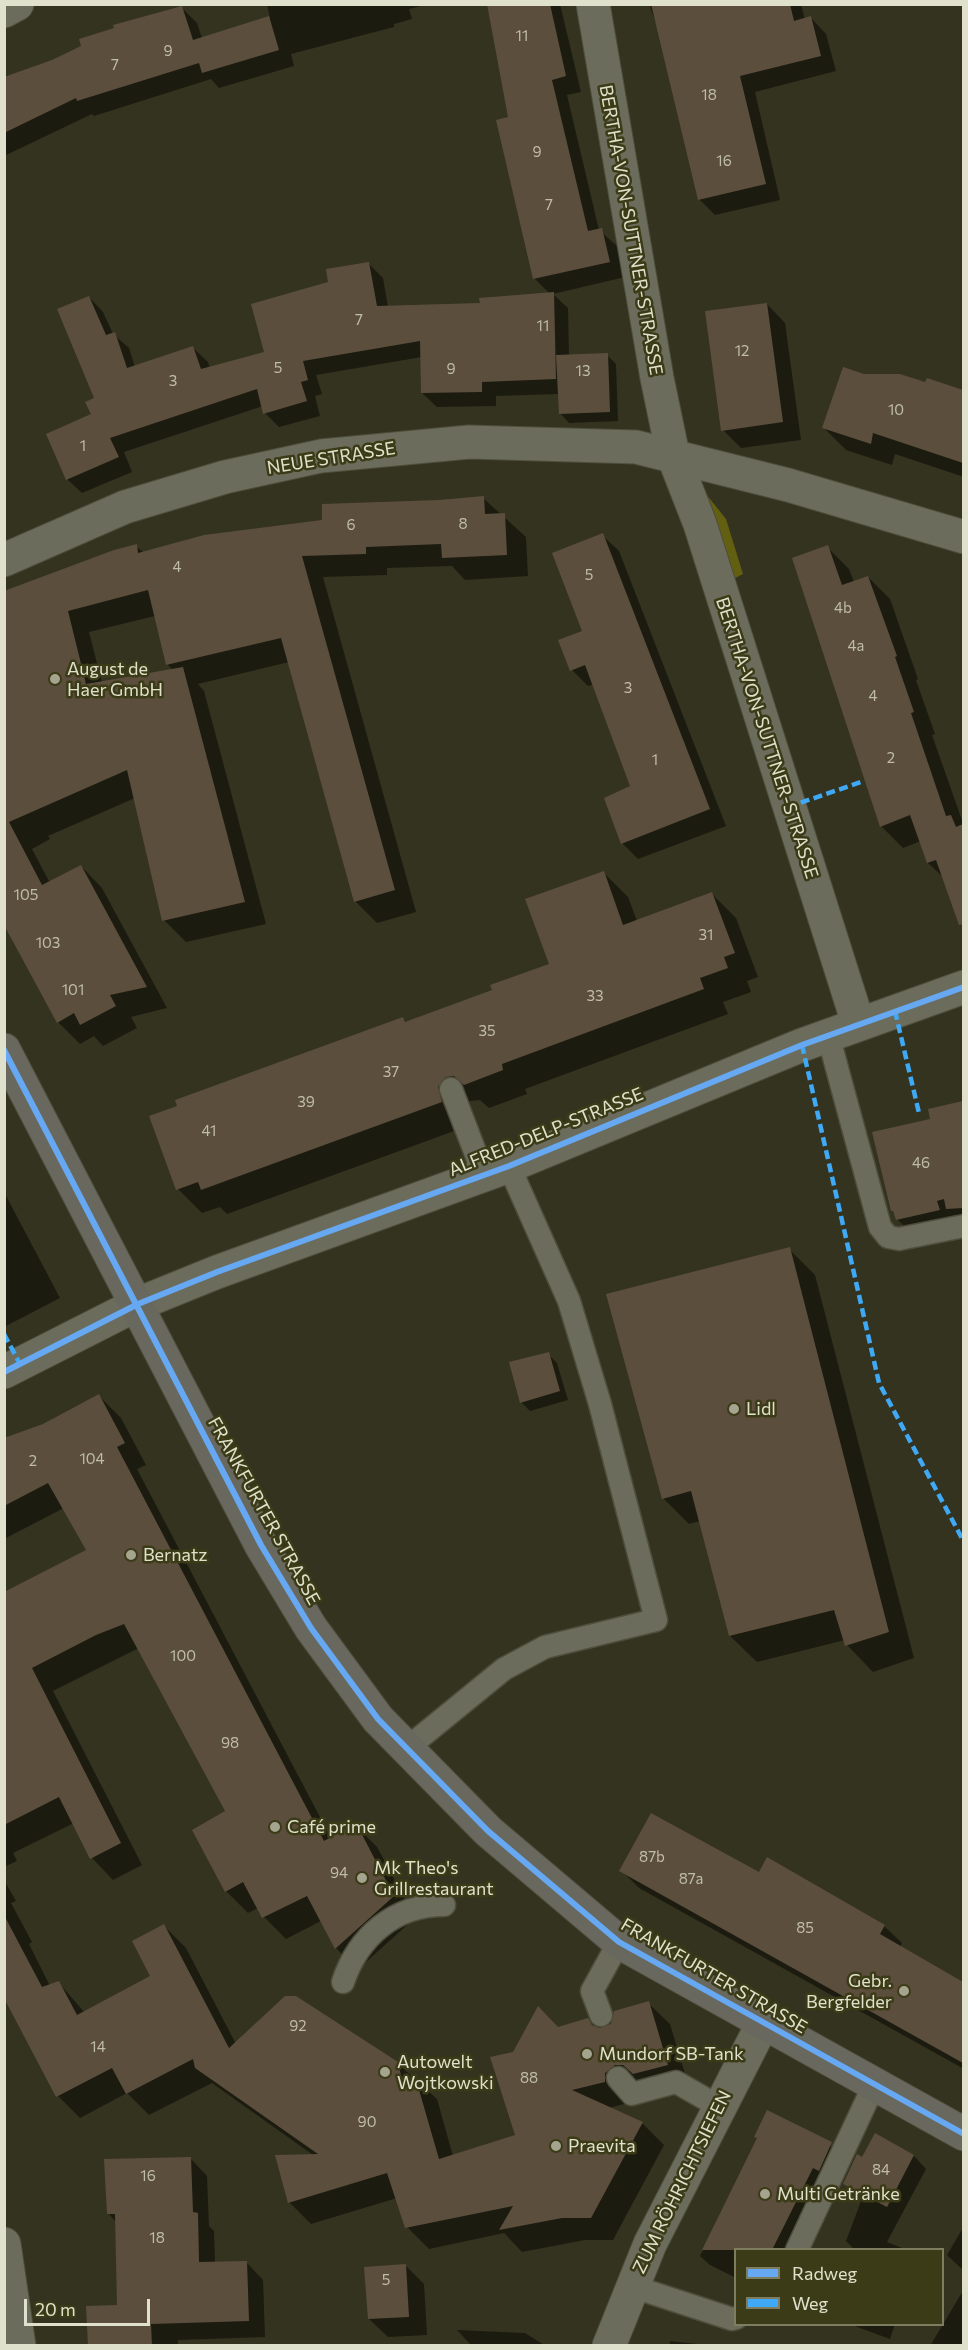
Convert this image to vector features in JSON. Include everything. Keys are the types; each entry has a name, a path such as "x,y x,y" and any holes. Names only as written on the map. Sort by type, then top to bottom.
{"main road":[{"name":"FRANKFURTER STRASSE","path":"4,1050 276,1572 311,1628 349,1680 406,1749 488,1832 619,1942 963,2134"}],"street":[{"path":"4,11 17,4"},
{"name":"BERTHA-VON-SUTTNER-STRASSE","path":"593,4 657,378 673,454 700,524 858,1023"},
{"name":"NEUE STRASSE","path":"4,560 125,507 225,477 321,456 469,442 592,444 636,447 673,454"},
{"path":"673,454 963,537"},
{"name":"ALFRED-DELP-STRASSE","path":"4,1372 138,1304 217,1272 496,1170 858,1023 963,987"},
{"name":"ZUM RÖHRICHTSIEFEN","path":"609,2346 631,2286 718,2106 762,2023"},
{"path":"4,2244 19,2346"}],"lane":[{"path":"828,1035 880,1227 888,1237 899,1239 963,1226"},
{"path":"406,1749 504,1669 544,1647 656,1620 600,1404 569,1301 452,1089"},
{"path":"343,1982 360,1947 384,1924 412,1909 444,1905"},
{"path":"601,2015 592,1991 619,1942"},
{"path":"618,2078 632,2094 676,2082 718,2106"},
{"path":"798,2248 874,2085"},
{"path":"631,2286 734,2318"}],"shaded area":[{"path":"706,494 726,519 743,574 733,579"}],"building":[{"path":"487,4 550,4 566,76 552,80 588,231 602,228 610,262 533,279 496,120 508,117"},
{"path":"651,4 790,4 794,21 811,16 821,56 740,76 766,184 698,200"},
{"path":"182,6 193,40 269,16 279,50 202,73 199,63 77,101 76,98 4,133 4,77 52,60 81,46 79,39 114,28 113,25"},
{"path":"369,262 377,306 480,303 479,298 554,292 556,379 482,382 482,392 421,393 420,341 303,361 308,380 301,382 307,401 263,414 257,389 110,438 119,457 66,480 46,434 91,414 85,402 94,398 57,309 89,296 106,335 115,332 127,368 193,346 201,369 264,352 251,304 328,282 326,269"},
{"path":"767,303 783,422 721,431 705,311"},
{"path":"608,353 610,412 559,414 556,355"},
{"path":"843,367 864,374 900,374 925,382 927,378 963,390 963,463 873,433 871,444 822,428"},
{"path":"484,496 485,514 505,513 507,555 442,558 441,544 366,547 366,554 302,556 395,890 354,902 281,638 166,665 148,590 68,611 86,684 183,667 245,902 162,921 127,770 9,822 42,885 81,865 147,987 110,995 116,1006 80,1025 74,1013 57,1023 4,925 4,591 114,550 137,544 138,553 204,535 322,520 322,504"},
{"path":"603,533 710,809 621,844 604,798 630,786 585,665 570,671 558,640 582,631 552,553"},
{"path":"828,545 842,585 868,576 897,656 895,657 914,712 911,713 946,816 951,815 956,827 963,824 963,924 959,925 936,860 927,863 910,815 880,827 792,558"},
{"path":"604,871 623,925 712,892 735,953 724,957 728,968 700,978 704,989 502,1064 503,1070 464,1085 454,1076 446,1077 438,1087 442,1102 201,1190 198,1182 176,1190 149,1116 177,1106 175,1100 403,1017 405,1022 492,990 490,985 549,964 525,899"},
{"path":"963,1101 963,1208 946,1209 944,1199 937,1201 940,1210 896,1220 891,1211 872,1132 930,1119 928,1109"},
{"name":"Lidl","path":"790,1247 889,1632 845,1646 834,1610 729,1636 691,1491 662,1499 606,1294"},
{"path":"549,1352 560,1391 520,1403 509,1362"},
{"path":"99,1394 125,1443 117,1447 324,1841 356,1823 394,1896 335,1949 307,1896 262,1918 243,1882 225,1892 192,1830 225,1811 124,1624 96,1635 32,1668 121,1843 90,1859 59,1797 4,1825 4,1592 86,1550 48,1483 4,1506 4,1438 43,1424"},
{"path":"651,1813 759,1872 767,1857 885,1925 880,1934 963,1982 963,2063 619,1871"},
{"path":"4,1915 42,1987 59,1981 77,2015 150,1976 132,1941 164,1924 229,2048 285,1996 296,1996 398,2062 402,2080 415,2076 439,2159 515,2135 490,2057 513,2052 538,2006 558,2027 588,2018 592,2025 599,2028 611,2024 614,2011 649,2001 668,2065 633,2074 623,2065 615,2065 605,2073 605,2082 572,2090 643,2122 591,2218 562,2218 499,2230 513,2206 405,2228 387,2173 288,2203 275,2155 318,2154 195,2068 193,2059 126,2094 112,2068 56,2097 4,1998"},
{"name":"Multi Getränke","path":"767,2110 832,2142 819,2171 813,2168 773,2248 702,2250 757,2138 754,2137"},
{"path":"875,2133 914,2155 887,2207 843,2184 857,2154 862,2157"},
{"path":"191,2157 193,2212 198,2213 199,2262 247,2261 249,2321 151,2324 152,2346 88,2346 86,2306 117,2305 115,2214 107,2214 104,2159"},
{"path":"406,2264 409,2317 368,2319 364,2267"}],"marked path":[{"path":"788,807 864,781"},
{"path":"895,1011 919,1113"},
{"path":"802,1045 879,1383 964,1542"},
{"path":"4,1334 20,1364"}],"cycle path":[{"path":"4,1372 138,1304 217,1272 509,1166 802,1045 964,987"},
{"path":"4,1050 261,1545 311,1628 378,1719 488,1831 619,1942 964,2134"}],"place":[{"name":"August de Haer GmbH","path":"55,679"},
{"name":"Lidl","path":"734,1409"},
{"name":"Bernatz","path":"131,1555"},
{"name":"Café prime","path":"275,1827"},
{"name":"Mk Theo's Grillrestaurant","path":"362,1878"},
{"name":"Gebr. Bergfelder","path":"904,1991"},
{"name":"Mundorf SB-Tank","path":"587,2054"},
{"name":"Autowelt Wojtkowski","path":"385,2072"},
{"name":"Praevita","path":"556,2146"},
{"name":"Multi Getränke","path":"765,2194"}]}
